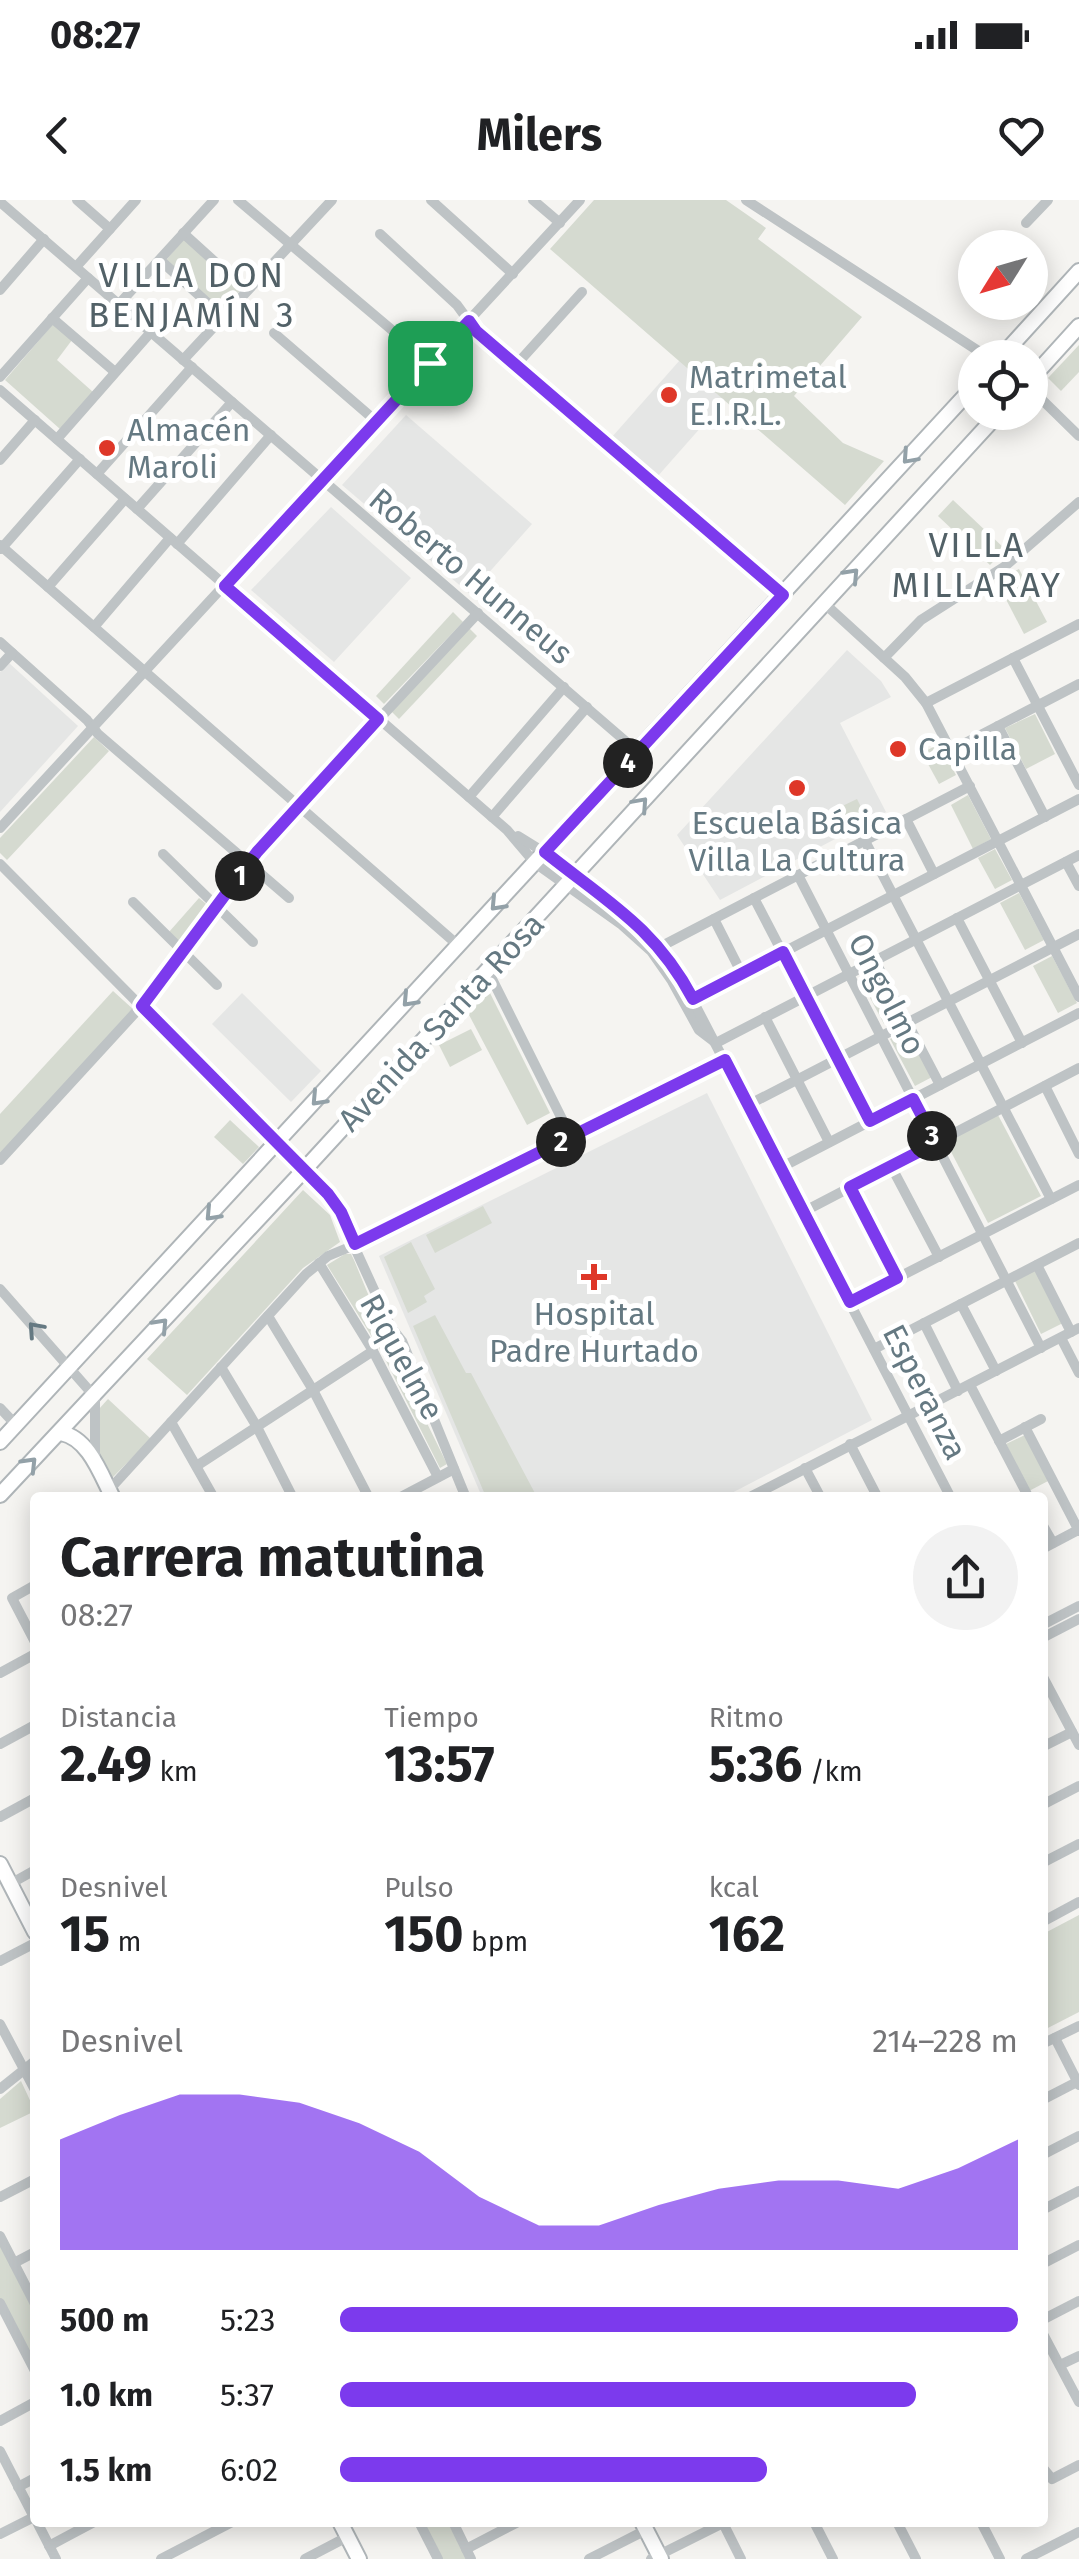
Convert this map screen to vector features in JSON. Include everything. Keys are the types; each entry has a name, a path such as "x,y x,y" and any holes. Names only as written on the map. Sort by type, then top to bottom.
{"main road":[{"path":"1016,340 1079,271"},
{"path":"1048,360 1079,326"},
{"name":"Avenida Santa Rosa","path":"0,1442 958,404"},
{"name":"Avenida Santa Rosa","path":"0,1496 984,430"},
{"path":"61,1433 76,1438 95,1462 110,1492"},
{"path":"0,1864 30,1922"},
{"path":"644,2527 657,2558"},
{"path":"344,2530 359,2559"}],"street":[{"path":"76,200 110,229"},
{"path":"76,267 136,200"},
{"path":"119,304 214,200"},
{"path":"238,200 430,363"},
{"path":"97,474 222,316 332,200"},
{"path":"430,200 512,274"},
{"path":"533,200 560,223"},
{"path":"0,828 580,200"},
{"path":"746,200 962,340"},
{"path":"1026,224 1048,200"},
{"name":"Roberto Hunneus","path":"5,205 638,752"},
{"path":"183,234 246,290"},
{"path":"380,234 516,365 783,595"},
{"path":"0,290 44,240"},
{"path":"160,260 222,316"},
{"path":"0,377 88,278"},
{"path":"516,365 582,292"},
{"path":"52,318 116,372"},
{"path":"57,439 151,332"},
{"path":"274,333 377,422"},
{"name":"Esperanza","path":"0,390 507,830 655,949 693,999 948,1492"},
{"path":"137,509 232,402"},
{"path":"1048,406 1079,436"},
{"path":"0,460 35,420"},
{"path":"94,626 271,435"},
{"path":"80,459 1,548 459,946"},
{"path":"48,587 125,499"},
{"path":"884,658 921,620 1004,566 1079,502"},
{"path":"825,604 926,703 1079,998"},
{"path":"0,1160 142,1006 298,805 478,613"},
{"path":"926,703 1079,624"},
{"path":"0,642 248,865 256,867 290,898"},
{"path":"0,666 12,653"},
{"path":"1013,658 1079,785"},
{"path":"952,750 1079,684"},
{"path":"469,796 564,687"},
{"path":"492,817 587,708"},
{"path":"998,726 1045,817"},
{"path":"655,949 970,786"},
{"path":"693,999 1079,799"},
{"path":"906,820 934,874"},
{"path":"865,841 1051,1199"},
{"path":"163,854 254,942"},
{"path":"716,1043 1079,855"},
{"path":"1066,862 1079,886"},
{"name":"Riquelme","path":"0,864 338,1206 391,1327 402,1342 464,1492"},
{"name":"Ongolmo","path":"798,875 1041,1348"},
{"path":"754,898 870,1121"},
{"path":"133,902 217,986"},
{"path":"958,918 1022,1043"},
{"path":"714,919 742,974"},
{"path":"748,1105 1079,934"},
{"name":"Esperanza","path":"655,949 696,1025 716,1043"},
{"path":"876,960 940,1085"},
{"path":"488,971 570,1137"},
{"path":"780,1168 1079,1013"},
{"path":"765,1018 829,1142"},
{"path":"113,1492 171,1422 319,1262 725,1060"},
{"path":"803,1212 1079,1068"},
{"path":"1044,1086 1079,1154"},
{"path":"891,1166 939,1257"},
{"path":"850,1302 1079,1185"},
{"path":"850,1187 897,1278"},
{"path":"874,1349 1078,1246"},
{"name":"Riquelme","path":"319,1262 373,1351 438,1477"},
{"path":"1037,1265 1070,1333 1079,1372"},
{"path":"0,1289 95,1397 95,1462"},
{"path":"961,1304 996,1371"},
{"path":"268,1316 313,1390 366,1492"},
{"path":"924,1323 958,1391"},
{"path":"762,1492 1070,1333"},
{"path":"198,1465 373,1351"},
{"path":"221,1368 290,1492"},
{"path":"970,1384 1026,1492"},
{"path":"0,1408 16,1426"},
{"path":"1000,1441 1042,1419"},
{"path":"171,1422 211,1492"},
{"path":"1025,1427 1079,1531 1048,1546"},
{"path":"850,1444 875,1492"},
{"path":"805,1468 818,1492"},
{"path":"410,1492 454,1469"},
{"path":"30,1588 12,1598 30,1632"},
{"path":"1048,1621 1079,1606"},
{"path":"1048,1635 1079,1619"},
{"path":"0,1673 30,1657"},
{"path":"1048,1686 1079,1745"},
{"path":"0,1744 30,1727"},
{"path":"1048,1743 1072,1732"},
{"path":"1048,1802 1079,1786"},
{"path":"0,1817 30,1801"},
{"path":"1048,1860 1079,1844"},
{"path":"10,1884 30,1873"},
{"path":"1048,1919 1079,1902"},
{"path":"0,1961 30,1946"},
{"path":"0,2024 30,2081"},
{"path":"1048,2041 1075,2031"},
{"path":"1048,2097 1078,2084 1054,2038"},
{"path":"0,2089 30,2065"},
{"path":"1048,2152 1079,2136"},
{"path":"0,2197 30,2182"},
{"path":"1048,2207 1079,2191"},
{"path":"0,2236 30,2294"},
{"path":"1048,2261 1079,2245"},
{"path":"14,2263 30,2255"},
{"path":"1048,2317 1079,2301"},
{"path":"0,2303 30,2361"},
{"path":"1048,2343 1079,2402"},
{"path":"1060,2366 1079,2356"},
{"path":"0,2420 30,2405"},
{"path":"1,2456 30,2510"},
{"path":"1048,2476 1050,2479 1079,2465"},
{"path":"18,2487 30,2481"},
{"path":"0,2534 30,2521"},
{"path":"39,2527 56,2559"},
{"path":"49,2546 85,2527"},
{"path":"164,2558 221,2527"},
{"path":"422,2527 438,2559"},
{"path":"456,2527 469,2554 510,2527"},
{"path":"589,2559 642,2527"},
{"path":"657,2558 713,2527"},
{"path":"725,2527 741,2559"},
{"path":"817,2527 833,2559"},
{"path":"900,2527 916,2559"},
{"path":"984,2527 1000,2559"},
{"path":"305,2559 344,2530"},
{"path":"1026,2559 1079,2532"}],"shaded area":[{"path":"594,200 726,200 766,228 758,239 862,317 794,396 843,443 884,461 845,505 550,249"},
{"path":"185,238 242,289 222,310 166,260"},
{"path":"54,323 72,340 57,360 93,392 60,429 5,380"},
{"path":"1079,345 1079,372 1061,391 1048,378"},
{"path":"680,360 725,400 657,477 612,437"},
{"path":"406,415 532,524 470,594 342,485"},
{"path":"953,500 1005,549 990,565 938,516"},
{"path":"331,507 411,578 334,662 251,590"},
{"path":"1019,569 1047,622 1024,634 996,580"},
{"path":"453,612 463,622 384,704 376,696"},
{"path":"469,628 477,636 399,719 390,710"},
{"name":"Escuela Básica Villa La Cultura","path":"847,650 881,681 891,697 840,723 886,812 720,900 677,835"},
{"path":"9,663 78,726 0,812 0,672"},
{"path":"1035,714 1055,754 1026,769 1005,728"},
{"path":"94,737 109,751 7,860 0,853 0,838"},
{"path":"939,744 956,775 939,784 922,753"},
{"path":"968,795 991,839 973,849 951,805"},
{"path":"857,799 865,815 825,835 817,818"},
{"path":"995,849 1012,880 995,889 978,858"},
{"path":"1019,893 1044,940 1025,950 1000,903"},
{"path":"199,898 211,908 183,946 169,932"},
{"path":"1052,956 1077,1003 1058,1013 1033,966"},
{"path":"878,967 903,1014 884,1024 859,977"},
{"path":"488,989 550,1113 527,1125 468,1013"},
{"path":"113,991 134,1010 0,1155 0,1114"},
{"path":"242,993 321,1071 291,1102 212,1024"},
{"path":"471,1029 482,1050 450,1067 439,1045"},
{"path":"909,1029 934,1076 915,1086 890,1039"},
{"name":"Hospital Padre Hurtado","path":"707,1093 872,1420 734,1492 480,1492 379,1256"},
{"path":"998,1115 1041,1196 988,1223 946,1142"},
{"path":"230,1120 259,1147 243,1164 214,1137"},
{"path":"303,1190 330,1215 340,1242 303,1268 187,1395 147,1359"},
{"path":"483,1206 492,1223 435,1253 426,1235"},
{"path":"411,1242 435,1289 424,1296 427,1302 408,1313 384,1257"},
{"path":"351,1254 354,1260 392,1352 447,1464 440,1468 382,1353 327,1265"},
{"path":"1036,1270 1063,1323 1041,1334 1015,1281"},
{"path":"435,1315 466,1373 471,1373 534,1492 484,1492 413,1326"},
{"path":"108,1399 151,1439 110,1480 99,1459 99,1409"},
{"path":"1025,1435 1050,1480 1029,1491 1006,1444"},
{"path":"1079,1915 1079,2012 1048,2028 1048,1931"},
{"path":"21,2081 30,2100 30,2113 0,2128 0,2099"},
{"path":"0,2244 30,2304 30,2357 0,2298"},
{"path":"425,2527 450,2527 467,2559 442,2559"}],"place":[{"name":"Matrimetal E.I.R.L.","path":"669,395"},
{"name":"Almacén Maroli","path":"107,448"},
{"name":"Capilla","path":"898,749"},
{"name":"Escuela Básica Villa La Cultura","path":"797,788"},
{"name":"Hospital Padre Hurtado","path":"594,1277"}],"district":[{"name":"VILLA DON BENJAMÍN 3","path":"192,295"},
{"name":"VILLA MILLARAY","path":"977,565"}],"route":[{"path":"469,321 783,595 545,852 649,934 676,968 693,999 783,952 870,1121 913,1099 936,1143 850,1187 897,1278 850,1302 725,1060 355,1244 328,1194 142,1006 257,852 378,719 225,586 430,363 469,321"}]}
